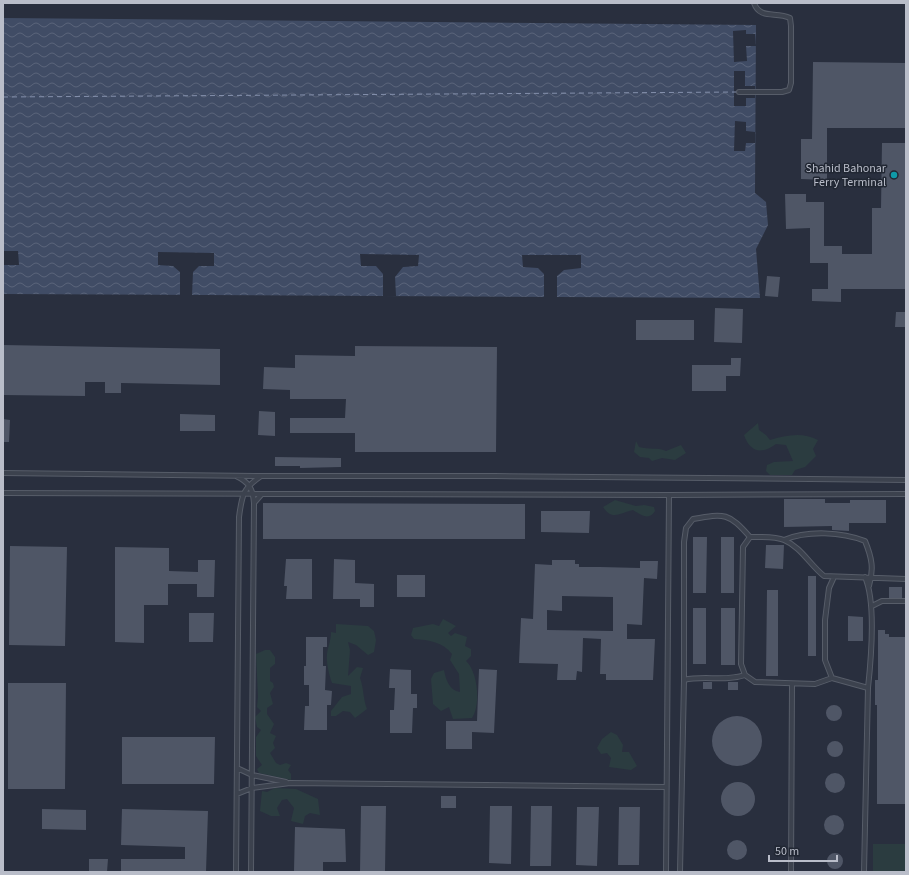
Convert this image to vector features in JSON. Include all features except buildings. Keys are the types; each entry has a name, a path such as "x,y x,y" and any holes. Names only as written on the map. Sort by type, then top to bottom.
{"lane":[{"path":"739,92 782,92 788,90 792,83 790,18 784,15 761,14 756,10 754,3"},
{"path":"3,473 906,480"},
{"path":"235,475 246,481 253,495 254,503 252,872"},
{"path":"236,872 239,517 242,495 248,484 261,476"},
{"path":"3,493 242,495 906,494"},
{"path":"254,503 261,495"},
{"path":"666,872 669,495"},
{"path":"680,872 684,680 684,542 686,528 693,519 722,516 733,518 750,537 784,540 795,547 824,576 906,579"},
{"path":"784,540 795,535 832,535 851,536 865,541 872,557 872,578 869,586"},
{"path":"750,537 743,546 741,664 745,675 755,682 792,684 815,684 832,678 868,688"},
{"path":"832,678 825,660 825,620 829,588 834,576"},
{"path":"864,872 868,688 871,663 872,606 869,586 865,577"},
{"path":"872,606 882,601 906,601"},
{"path":"684,680 692,678 736,678 745,675"},
{"path":"791,872 792,684"},
{"path":"238,768 252,775 290,783"},
{"path":"237,794 252,788 290,783 666,787"}],"shaded area":[{"path":"758,423 759,430 770,440 800,435 812,437 818,440 813,449 816,456 805,467 795,470 792,475 770,475 766,471 767,465 774,462 793,461 786,445 776,444 766,450 757,450 749,445 744,435"},
{"path":"636,441 639,447 666,451 681,445 686,453 675,460 662,458 652,461 649,458 640,457 634,452"},
{"path":"615,500 636,506 644,505 654,507 655,511 650,516 642,515 633,510 613,515 606,511 603,507"},
{"path":"443,619 456,626 448,633 451,636 455,633 467,637 465,646 471,649 471,656 466,661 470,666 476,680 477,689 477,705 472,718 453,719 449,707 441,711 433,704 431,679 434,673 444,670 447,681 451,687 460,692 459,674 450,660 452,654 448,650 435,642 414,639 411,635 413,628 433,624 439,626"},
{"path":"336,624 368,626 374,631 376,640 374,652 368,655 356,645 348,642 350,650 348,676 357,667 363,668 360,678 367,709 355,718 350,712 343,711 336,716 331,716 331,711 342,697 351,694 351,686 332,683 328,668 327,651 331,638 331,632 336,633"},
{"path":"265,650 270,650 275,657 275,664 270,668 270,681 273,683 274,687 270,693 273,704 267,708 267,714 274,724 270,733 276,736 273,743 275,748 270,753 276,763 280,765 286,763 291,765 288,770 291,774 291,780 259,773 257,769 262,765 256,756 256,737 261,730 257,727 255,717 261,711 257,707 256,654"},
{"path":"611,732 617,735 623,745 622,752 629,752 637,766 631,770 609,767 611,758 607,753 601,754 597,748 602,739"},
{"path":"275,788 296,789 318,799 320,815 310,813 305,816 303,824 291,821 294,808 287,799 282,800 277,808 280,816 271,816 260,811 262,791 267,792"},
{"path":"873,844 906,844 906,872 873,872"}],"water":[{"path":"3,18 756,25 755,193 766,202 768,225 756,249 760,298 3,294"}],"pier":[{"path":"746,30 746,34 755,34 756,46 746,46 747,61 734,62 733,31"},
{"path":"734,71 745,71 745,86 755,86 755,98 746,98 746,106 734,106"},
{"path":"735,121 746,122 746,131 755,132 755,143 746,143 745,151 734,151"},
{"path":"3,251 18,251 19,265 3,265"},
{"path":"158,252 214,253 214,266 199,266 193,272 192,295 180,295 180,272 173,266 158,265"},
{"path":"360,254 419,255 418,266 403,267 395,277 396,296 383,296 383,274 376,266 361,266"},
{"path":"522,255 581,255 581,268 564,270 557,276 557,297 544,297 544,274 538,268 523,267"}],"ferry route":[{"path":"3,97 738,92"}],"place":[{"name":"Shahid Bahonar Ferry Terminal","path":"894,175"}]}
